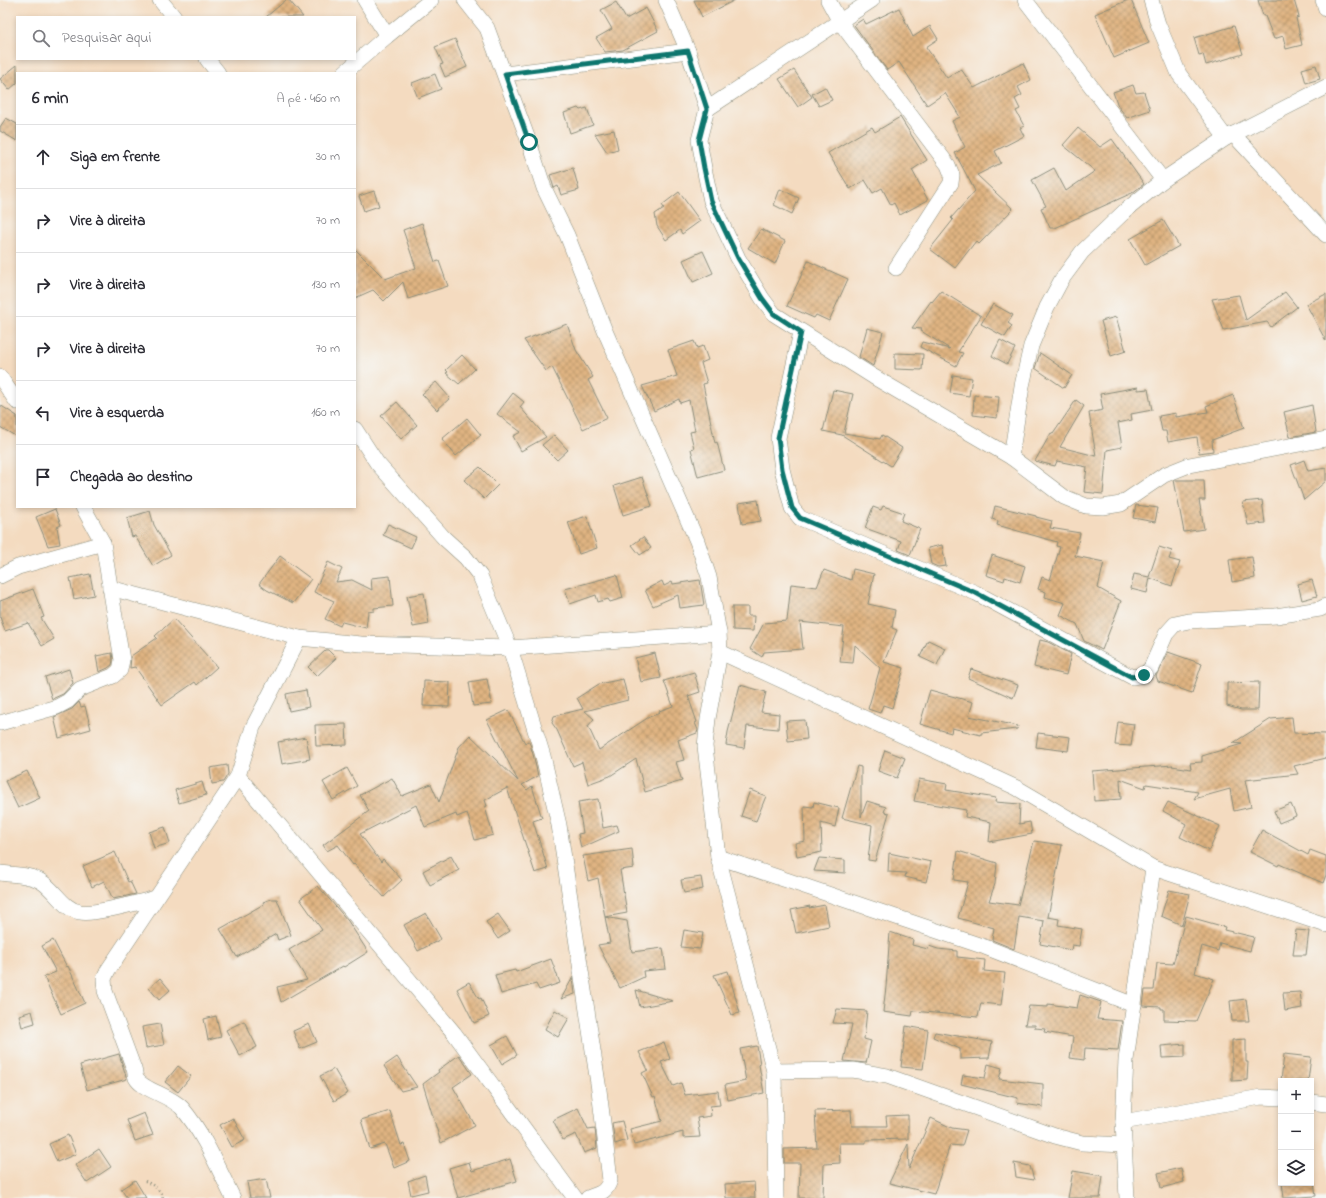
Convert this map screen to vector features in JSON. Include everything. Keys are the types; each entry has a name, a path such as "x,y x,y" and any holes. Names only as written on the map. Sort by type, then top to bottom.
{"street":[{"path":"160,0 173,16"},
{"path":"365,0 387,36"},
{"path":"345,72 431,0"},
{"path":"465,0 487,28 505,74 544,188 567,235 605,331 697,541 709,576 719,633 720,652 708,719 705,746 718,857 774,1071 776,1198"},
{"path":"666,0 688,51 707,109 699,140 711,201 738,258 762,298 774,314 801,332 874,377 1011,457 1064,497 1086,506 1103,507 1121,504 1164,475 1189,465 1326,439"},
{"path":"828,0 840,22 948,165 952,174 951,183 896,268"},
{"path":"707,109 872,0"},
{"path":"1025,0 1163,180"},
{"path":"1151,0 1158,24 1179,74 1229,136 1326,235"},
{"path":"1323,0 1326,9"},
{"path":"505,74 688,51"},
{"path":"208,60 217,72"},
{"path":"1011,457 1022,386 1031,346 1047,307 1062,279 1082,252 1125,211 1163,180 1229,136 1326,87"},
{"path":"801,332 778,438 782,469 792,508 800,518 976,593 1132,677 1144,675 1151,668 1166,634 1175,624 1189,621 1276,616 1320,609 1326,606"},
{"path":"0,377 16,401"},
{"path":"356,431 377,463 444,538 466,558 480,576 510,648 543,756 559,825 599,1090 610,1180 608,1188 602,1193 588,1198"},
{"path":"0,723 57,707 68,701 80,689 113,676 120,670 122,660 103,543 84,508"},
{"path":"0,576 18,567 103,543"},
{"path":"110,588 300,638 377,645 510,648 719,633"},
{"path":"233,1198 203,1139 181,1107 170,1098 143,1086 136,1078 105,991 104,979 108,970 238,776 252,727 300,638"},
{"path":"720,652 1017,788 1153,868 1326,925"},
{"path":"238,776 454,1033 575,1198"},
{"path":"718,857 985,947 1134,1006"},
{"path":"1127,1198 1123,1122 1126,1060 1153,868"},
{"path":"0,873 28,877 42,882 69,908 81,912 95,911 156,898"},
{"path":"774,1071 853,1070 887,1076 1055,1136 1082,1143 1124,1145"},
{"path":"1123,1122 1261,1097 1278,1098"},
{"path":"1314,1102 1326,1104"}],"path":[{"path":"145,1181 154,1185 161,1193 163,1198"}],"building":[{"path":"286,0 289,0 302,16 267,16"},
{"path":"694,0 735,0 702,17"},
{"path":"1131,0 1149,43 1114,58 1095,14"},
{"path":"1258,0 1294,0 1299,17 1296,18 1302,45 1286,49 1283,36 1274,39 1265,16 1263,16"},
{"path":"616,2 626,19 646,8 658,31 623,50 605,52 596,38 612,29 601,10"},
{"path":"899,8 913,37 930,26 938,39 926,47 947,78 961,69 974,88 1023,63 1031,80 1018,87 1022,95 1015,99 1020,109 1016,111 1024,126 1020,128 1024,136 995,151 1001,163 977,175 1013,209 979,244 976,241 955,268 930,249 953,220 951,218 975,191 955,153 965,147 952,121 960,117 945,93 927,105 899,62 887,70 854,25 863,19 866,24"},
{"path":"1234,26 1243,54 1206,65 1203,54 1199,55 1194,38"},
{"path":"455,39 467,67 445,77 440,65 443,64 435,47"},
{"path":"17,65 16,84 9,90 0,79"},
{"path":"1316,65 1320,79 1306,83 1302,69"},
{"path":"794,70 812,97 798,107 779,79"},
{"path":"435,74 441,89 418,98 412,83"},
{"path":"1133,85 1136,93 1144,92 1150,110 1127,118 1118,106 1113,92"},
{"path":"825,87 832,100 819,106 812,94"},
{"path":"578,108 580,110 587,108 593,125 570,133 564,113"},
{"path":"900,117 927,160 912,170 928,200 900,215 894,203 891,205 882,188 873,193 865,180 850,189 828,153 872,127 875,132"},
{"path":"6,118 16,123 16,140 0,131 0,127"},
{"path":"1078,128 1100,147 1112,139 1144,184 1132,193 1055,228 1050,228 1041,208 1046,206 1032,180 1054,168 1066,191 1095,171 1063,145"},
{"path":"614,130 618,149 607,152 595,134"},
{"path":"573,168 579,190 561,195 558,186 554,188 550,175"},
{"path":"780,189 799,198 792,214 774,205"},
{"path":"374,191 379,206 364,211 359,196"},
{"path":"679,192 700,221 682,234 680,230 666,240 657,226 655,214 664,208 662,205"},
{"path":"1163,220 1179,246 1145,265 1130,239"},
{"path":"422,223 435,262 439,261 448,286 408,299 403,282 384,301 373,290 356,298 356,250 385,279 416,268 403,230"},
{"path":"761,229 785,241 775,264 748,248"},
{"path":"703,251 713,273 693,282 683,260"},
{"path":"808,261 848,279 829,321 816,315 814,318 787,306"},
{"path":"941,291 981,316 958,352 963,353 956,366 920,347 922,342 950,349 921,331 922,329 912,328 931,301 932,302"},
{"path":"1285,292 1297,307 1271,327 1267,322 1224,330 1212,299 1239,295 1246,320"},
{"path":"1326,294 1326,341 1306,304"},
{"path":"993,304 1013,315 1008,323 1012,326 1005,337 981,324"},
{"path":"1116,317 1126,351 1111,356 1101,321"},
{"path":"567,324 576,350 593,377 588,380 607,418 583,429 552,367 546,371 524,340"},
{"path":"867,328 883,332 873,366 859,357"},
{"path":"1000,340 1015,348 1007,364 992,356"},
{"path":"694,341 697,348 703,346 708,360 701,363 707,383 703,384 715,443 717,442 724,470 698,477 691,449 694,448 690,432 695,431 689,400 680,403 679,399 654,411 642,386 677,376 668,350"},
{"path":"895,353 923,354 922,370 895,369"},
{"path":"1040,353 1072,375 1064,388 1035,368"},
{"path":"462,355 475,369 459,384 446,373 448,372 446,370"},
{"path":"953,375 972,378 969,396 950,393"},
{"path":"436,382 450,398 437,410 422,394"},
{"path":"1138,387 1138,390 1148,389 1152,410 1131,414 1132,420 1118,423 1122,447 1107,450 1103,494 1084,492 1087,467 1057,461 1055,466 1035,461 1051,433 1053,434 1076,400 1084,406 1060,447 1096,456 1089,413 1103,410 1100,394"},
{"path":"833,390 853,394 844,433 880,439 882,435 902,448 891,466 842,435 823,431"},
{"path":"513,393 524,402 520,407 546,437 521,451 513,436 521,432 497,414"},
{"path":"974,395 999,397 997,418 973,415"},
{"path":"1233,395 1244,428 1212,440 1213,451 1199,453 1197,437 1168,442 1166,431 1162,431 1159,416 1176,413 1176,417 1208,412 1206,406"},
{"path":"397,402 417,425 401,439 381,416"},
{"path":"0,405 16,415 16,436 0,427"},
{"path":"1312,405 1316,432 1290,437 1284,412"},
{"path":"467,418 481,435 456,456 442,439"},
{"path":"554,435 568,450 557,460 542,445"},
{"path":"1304,460 1308,471 1326,468 1326,481 1304,500 1291,465"},
{"path":"480,467 498,485 484,499 464,480"},
{"path":"642,477 652,506 623,515 614,486"},
{"path":"1174,480 1204,480 1205,500 1199,500 1204,529 1184,532"},
{"path":"758,500 761,521 742,524 739,503"},
{"path":"1262,500 1265,523 1248,525 1243,502"},
{"path":"1136,505 1158,508 1155,522 1133,518"},
{"path":"883,506 904,513 901,521 920,529 910,555 898,550 901,541 865,528 873,507 881,510"},
{"path":"995,506 1052,521 1050,528 1080,533 1075,556 1104,562 1098,588 1121,601 1102,650 1084,641 1077,624 1060,615 1065,603 1045,597 1046,592 1038,589 1042,577 1050,580 1060,547 1056,546 1057,542 997,525 998,521 992,519"},
{"path":"55,509 61,525 57,527 60,544 48,546 36,517"},
{"path":"150,511 154,525 171,555 153,566 135,536 132,537 127,518"},
{"path":"587,516 597,548 579,554 568,522"},
{"path":"388,524 416,537 411,548 383,535"},
{"path":"643,537 651,548 640,555 632,545"},
{"path":"942,545 946,566 938,567 931,564 928,548"},
{"path":"1159,547 1172,551 1169,559 1180,562 1172,586 1150,578 1147,593 1131,589 1134,574 1149,577"},
{"path":"992,555 1025,566 1020,582 1005,577 1004,581 986,575"},
{"path":"280,556 311,579 293,603 267,590 259,584"},
{"path":"1252,557 1255,578 1232,582 1229,560"},
{"path":"328,562 342,569 336,582 352,580 372,590 371,578 390,576 393,606 374,608 374,611 368,612 366,628 342,622 340,626 325,619 334,601 314,592"},
{"path":"853,569 874,574 868,604 895,610 892,628 897,630 884,662 904,668 892,708 883,705 880,713 868,709 880,668 855,645 853,663 840,662 844,627 800,622 803,649 764,652 762,657 750,649 764,623 787,621 791,584 817,587 824,570 851,580"},
{"path":"90,574 94,595 74,599 70,578"},
{"path":"617,575 623,598 610,602 608,599 598,602 596,595 570,604 565,589"},
{"path":"700,580 704,605 680,608 678,595 653,606 645,590 662,581 664,586 672,582 673,584"},
{"path":"1312,580 1317,596 1302,600 1298,584"},
{"path":"33,589 44,617 41,618 54,639 42,646 28,623 5,631 0,617 0,601"},
{"path":"424,593 429,624 413,627 407,596"},
{"path":"732,607 748,607 748,616 754,616 753,631 733,630"},
{"path":"174,619 217,667 197,685 195,682 162,705 135,667 130,668 131,656 157,638 155,636"},
{"path":"928,640 945,648 937,665 920,657"},
{"path":"1040,640 1048,642 1071,654 1066,675 1034,667"},
{"path":"326,650 328,650 336,658 317,676 308,667"},
{"path":"1168,652 1202,664 1192,693 1158,681 1156,676"},
{"path":"112,653 112,665 99,672 96,656"},
{"path":"655,653 661,678 641,682 635,658"},
{"path":"69,669 73,683 63,694 52,699 45,677"},
{"path":"971,669 1018,685 1013,698 968,678"},
{"path":"694,672 700,692 688,696 697,722 695,723 698,730 697,733 678,740 684,760 676,762 682,781 645,792 636,759 610,776 588,784 582,762 573,766 557,730 552,723 554,716 583,709 577,698 599,684 623,679 628,700 585,711 594,719 588,726 599,750 649,717 660,713 659,711 673,706 664,681"},
{"path":"487,679 492,704 473,706 469,682"},
{"path":"424,681 450,682 449,707 423,706"},
{"path":"1259,682 1258,710 1241,710 1227,706 1227,683"},
{"path":"740,685 766,692 761,712 779,714 778,729 747,726 744,748 726,745"},
{"path":"306,690 309,707 289,711 286,694"},
{"path":"930,690 973,702 969,716 1018,726 1017,729 981,733 981,735 952,728 951,733 920,724"},
{"path":"79,702 81,707 85,706 91,729 59,738 54,717 72,709"},
{"path":"508,710 525,743 528,741 530,744 534,758 538,776 522,785 527,790 532,786 542,818 533,821 548,869 535,873 507,788 485,800 487,806 485,807 493,835 475,840 467,813 457,817 456,814 425,827 416,805 360,834 381,862 383,859 402,880 384,897 354,864 353,865 338,845 327,851 323,845 369,811 360,795 392,778 402,796 431,784 439,802 459,747 470,735 518,781 487,720"},
{"path":"1292,717 1294,733 1326,734 1326,758 1294,766 1298,774 1245,780 1251,807 1234,811 1230,789 1194,799 1198,792 1146,784 1145,788 1120,779 1121,799 1094,801 1092,771 1173,765 1172,766 1191,769 1190,763 1202,762 1202,756 1242,744 1233,743 1271,719"},
{"path":"805,720 807,739 788,741 786,721"},
{"path":"1118,722 1134,724 1131,746 1115,745"},
{"path":"346,724 347,745 316,746 315,725"},
{"path":"1038,733 1070,737 1068,751 1036,747"},
{"path":"306,737 310,759 282,764 278,742"},
{"path":"885,750 905,758 897,778 878,771"},
{"path":"227,765 228,774 223,782 212,784 210,768"},
{"path":"857,766 861,767 861,817 867,801 886,807 884,812 889,813 875,861 868,860 872,825 842,818"},
{"path":"347,768 357,786 333,800 323,782"},
{"path":"27,771 40,798 18,808 5,781"},
{"path":"919,779 947,784 946,790 996,798 995,802 1020,804 1019,824 1030,822 1032,834 989,842 991,822 965,817 966,810 914,801"},
{"path":"202,782 206,795 179,803 175,790"},
{"path":"750,790 766,796 756,821 741,816"},
{"path":"598,799 603,828 617,825 619,831 581,848 578,834 583,833 578,802"},
{"path":"814,802 839,808 835,827 821,823 822,852 797,857 795,843 805,841 804,806 813,807"},
{"path":"1168,802 1220,826 1209,851 1180,837 1186,824 1163,811"},
{"path":"1291,804 1296,816 1279,823 1274,811"},
{"path":"165,827 170,843 154,848 149,832"},
{"path":"1262,830 1308,855 1310,850 1326,856 1326,875 1323,883 1279,864 1278,866 1250,852"},
{"path":"1034,841 1062,845 1048,917 1059,919 1058,925 1082,929 1079,946 1072,945 1071,950 1040,944 1044,921 1019,917 1014,949 992,940 994,928 958,918 968,882 954,880 958,851 997,863 995,884 989,901 1018,905"},
{"path":"632,849 634,868 620,870 627,913 605,917 598,878 588,881 583,856"},
{"path":"115,852 128,882 130,881 136,894 113,899 104,881 92,887 83,866"},
{"path":"889,853 931,862 926,882 905,877 906,873 888,872"},
{"path":"451,856 459,870 430,885 423,871"},
{"path":"819,858 845,860 845,873 814,871"},
{"path":"701,877 703,889 684,893 681,880"},
{"path":"318,886 348,921 368,952 281,1002 277,987 307,980 289,950 322,930 300,899"},
{"path":"1169,890 1190,894 1182,925 1161,916"},
{"path":"271,899 277,899 291,935 278,940 276,934 237,957 220,929 264,904 263,902"},
{"path":"825,905 829,926 796,933 791,910"},
{"path":"426,913 441,939 418,951 404,925"},
{"path":"498,914 510,931 498,939 486,922"},
{"path":"1186,916 1225,927 1224,930 1254,937 1250,951 1220,943 1218,951 1202,946 1195,973 1214,979 1196,1021 1164,1020 1164,1009 1161,1009 1161,1007 1143,1006 1145,990 1154,990 1157,963 1173,964"},
{"path":"605,917 627,921 632,952 663,948 666,969 643,971 644,977 620,988 598,945 610,943"},
{"path":"684,930 703,933 700,949 681,947"},
{"path":"1296,930 1309,931 1306,955 1293,955"},
{"path":"890,932 913,940 912,945 928,949 929,946 938,949 957,951 957,957 985,960 984,971 1005,973 1001,1005 981,1003 978,1017 913,1011 912,1016 883,1012"},
{"path":"53,940 67,967 68,966 85,1003 61,1014 44,977 56,972 42,946"},
{"path":"551,959 560,983 539,990 536,984 501,994 495,975 515,970 516,972"},
{"path":"728,971 740,1013 732,1015 714,975"},
{"path":"573,977 575,994 561,999"},
{"path":"160,978 170,990 159,1000 149,988"},
{"path":"469,982 479,999 481,998 489,1016 474,1023 457,989"},
{"path":"636,990 673,1001 640,1007"},
{"path":"1300,992 1302,1008 1285,1011 1283,993"},
{"path":"1080,995 1101,1002 1097,1019 1122,1021 1118,1050 1085,1048 1084,1060 1070,1058 1073,1037 1044,1032 1045,1029 1035,1028 1035,1025 1025,1025 1029,1006 1048,1007 1048,1004 1077,1008"},
{"path":"1246,999 1249,1021 1232,1021 1230,1001"},
{"path":"837,1009 867,1011 864,1039 871,1041 866,1063 844,1061 852,1024 833,1023"},
{"path":"555,1010 569,1018 558,1037 545,1029"},
{"path":"32,1011 35,1023 22,1027 19,1015"},
{"path":"216,1016 221,1037 208,1040 204,1019"},
{"path":"244,1021 257,1047 240,1056 226,1030"},
{"path":"160,1024 164,1045 146,1048 142,1027"},
{"path":"309,1024 317,1042 300,1049 293,1031"},
{"path":"906,1026 928,1030 923,1069 901,1067"},
{"path":"935,1032 992,1042 989,1058 960,1059 960,1049 933,1037"},
{"path":"507,1036 517,1055 502,1064 491,1045"},
{"path":"1246,1039 1246,1062 1248,1062 1247,1080 1232,1081 1232,1040"},
{"path":"664,1042 670,1059 661,1062 673,1086 681,1083 685,1095 718,1091 720,1105 710,1106 711,1116 697,1118 700,1137 683,1138 683,1132 634,1145 630,1129 662,1121 655,1096 653,1097 642,1073 648,1070 639,1052"},
{"path":"1185,1044 1185,1057 1162,1058 1161,1046"},
{"path":"757,1046 764,1093 728,1100 725,1085 746,1081 740,1049"},
{"path":"119,1054 127,1079 87,1090 80,1065"},
{"path":"1284,1054 1311,1057 1308,1078 1281,1078"},
{"path":"459,1055 472,1074 453,1087 475,1125 441,1143 423,1084 439,1072 438,1070"},
{"path":"397,1057 417,1087 401,1091 384,1066"},
{"path":"988,1064 1002,1068 999,1079 1043,1084 1043,1107 1017,1103 1018,1098 961,1084 963,1075 985,1078"},
{"path":"178,1066 191,1076 178,1092 165,1082"},
{"path":"334,1069 348,1093 334,1101 320,1076"},
{"path":"578,1108 588,1129 595,1128 597,1148 584,1153 576,1134 563,1140 553,1120"},
{"path":"851,1110 852,1126 887,1126 886,1116 908,1115 908,1139 866,1140 866,1143 839,1143 840,1163 824,1164 823,1198 799,1198 800,1163 784,1163 784,1149 817,1148 815,1111"},
{"path":"390,1111 401,1145 404,1144 410,1161 394,1168 385,1144 370,1149 361,1120"},
{"path":"144,1113 153,1135 135,1141 127,1120"},
{"path":"233,1118 245,1140 232,1147 220,1125"},
{"path":"931,1118 952,1128 967,1130 962,1146 950,1145 934,1194 889,1183 908,1144 909,1169"},
{"path":"622,1121 627,1140 615,1144 612,1123"},
{"path":"68,1135 76,1154 57,1162 49,1144"},
{"path":"99,1149 111,1167 87,1183 75,1165"},
{"path":"510,1159 517,1181 458,1198 449,1168 469,1162 472,1171"},
{"path":"1014,1163 1030,1166 1034,1180 1016,1177"},
{"path":"1181,1168 1184,1182 1161,1188 1158,1173"},
{"path":"1073,1171 1103,1176 1100,1198 1068,1198"},
{"path":"425,1175 428,1191 411,1195 408,1181"},
{"path":"266,1179 270,1198 250,1198 247,1182"},
{"path":"135,1180 146,1198 127,1198 121,1189"},
{"path":"754,1182 755,1198 726,1198 725,1184"},
{"path":"1314,1183 1316,1196 1284,1198 1282,1186 1314,1186"}],"route":[{"path":"529,142 505,74 688,51 707,109 699,140 711,201 738,258 762,298 774,314 801,332 778,438 782,469 792,508 800,518 976,593 1132,677 1144,675"}]}
